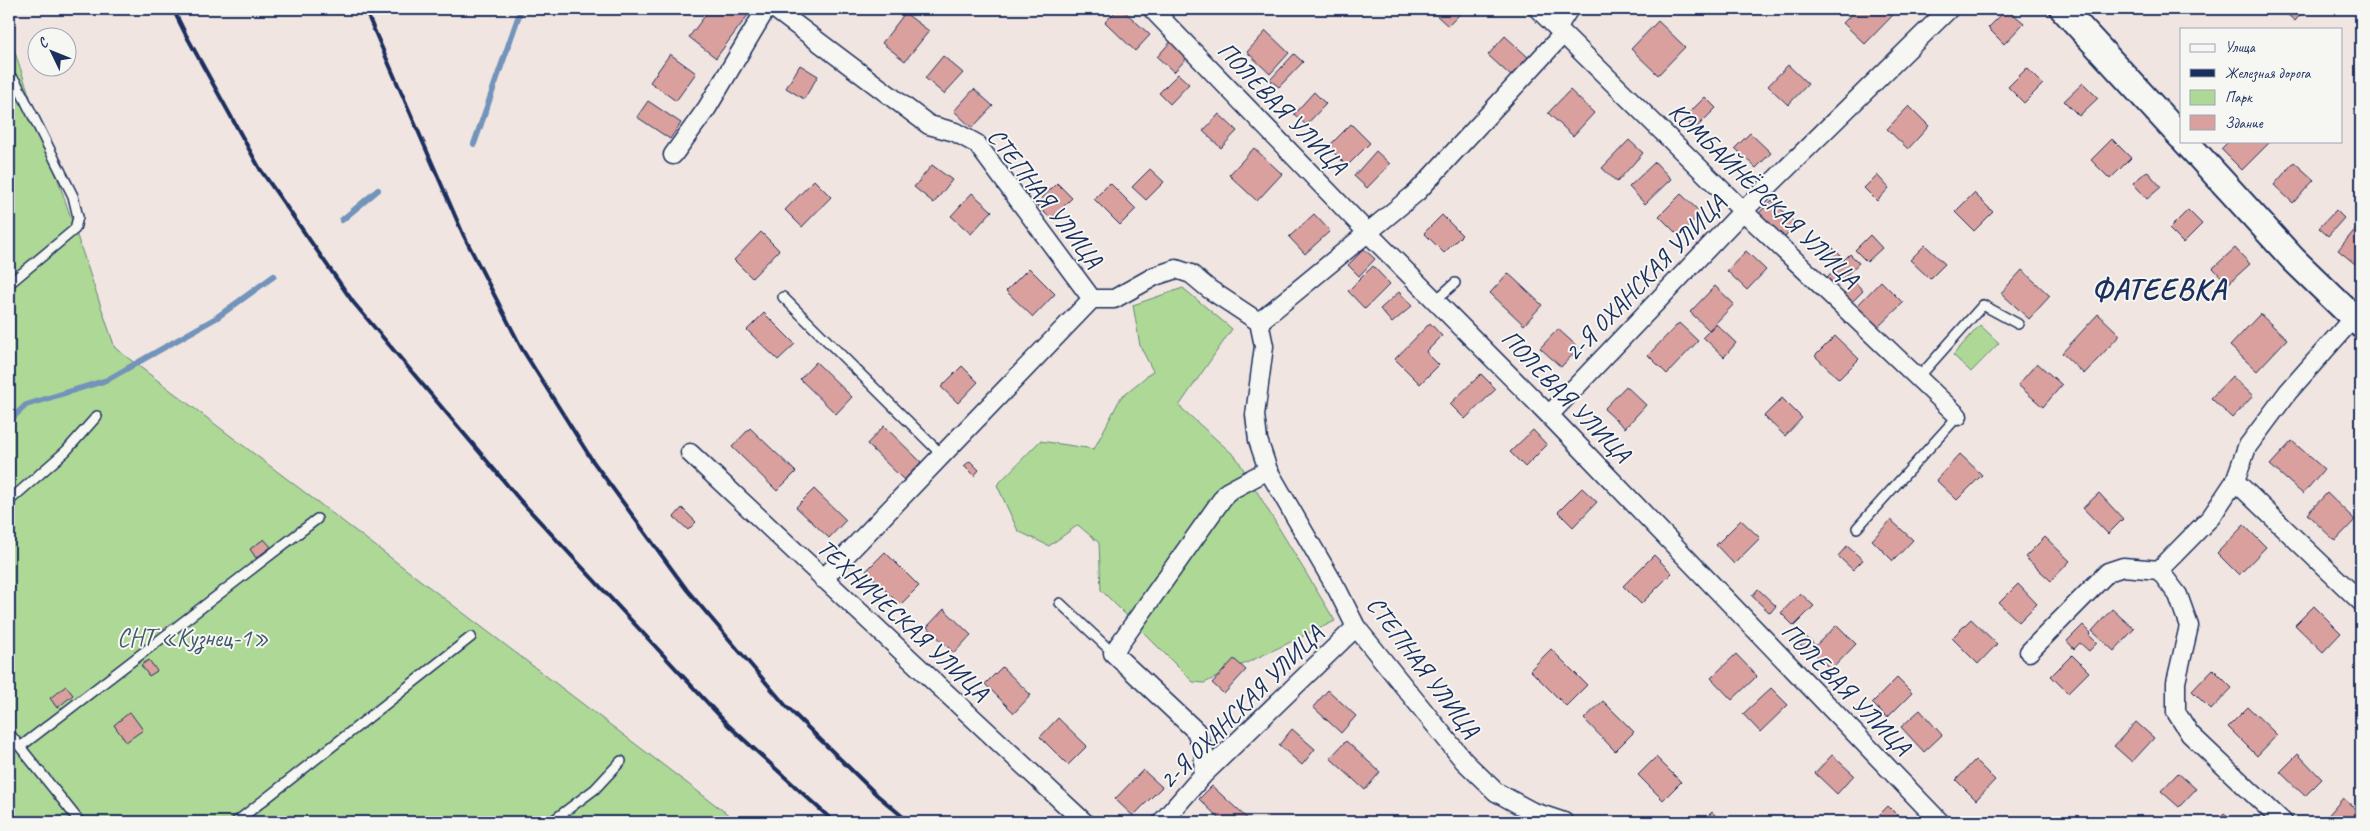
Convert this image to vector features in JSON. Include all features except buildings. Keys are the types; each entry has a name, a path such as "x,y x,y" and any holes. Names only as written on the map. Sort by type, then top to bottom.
{"street":[{"path":"673,155 707,108 766,9"},
{"name":"СТЕПНАЯ УЛИЦА","path":"775,9 929,125 956,132 977,144 1092,299 1114,299 1155,276 1176,269 1191,274 1209,289 1259,322 1264,346 1255,415 1258,440 1268,470 1338,591 1356,627 1464,761 1496,792 1531,811 1564,822"},
{"name":"ПОЛЕВАЯ УЛИЦА","path":"1152,9 1367,232 1550,414 1940,822"},
{"name":"КОМБАЙНЁРСКАЯ УЛИЦА","path":"1538,9 1743,212 1958,416"},
{"path":"1259,322 1417,192 1560,31 1569,9"},
{"name":"2-Я ОХАНСКАЯ УЛИЦА","path":"1550,414 1743,212 1949,9"},
{"path":"2063,9 2180,137"},
{"path":"2030,652 2108,572 2123,568 2159,570 2211,517 2235,481 2247,447 2288,392 2359,317 2294,260 2186,142"},
{"path":"823,579 1092,299"},
{"name":"ТЕХНИЧЕСКАЯ УЛИЦА","path":"690,453 1084,822"},
{"path":"1203,775 1204,752 1196,731 1113,654 1227,492 1268,470"},
{"path":"2235,481 2361,602"},
{"path":"2159,570 2178,595 2189,626 2176,682 2176,712 2190,734 2284,822"},
{"name":"2-Я ОХАНСКАЯ УЛИЦА","path":"1162,822 1203,775 1356,627"}],"lane":[{"path":"9,75 16,82 68,188 78,217 75,229 9,284"},
{"path":"1436,300 1455,283"},
{"path":"783,297 942,455"},
{"path":"1918,377 1983,305 2018,324"},
{"path":"9,501 66,451 96,416"},
{"path":"1858,528 1958,416"},
{"path":"20,747 318,518"},
{"path":"1060,603 1113,654"},
{"path":"236,822 471,637"},
{"path":"9,732 80,822"},
{"path":"552,822 595,789 621,761"}],"green space":[{"name":"СНТ «Кузнец-1»","path":"9,35 115,348 738,822 9,822"},
{"path":"1183,288 1232,329 1179,406 1236,457 1335,621 1204,683 1193,682 1101,590 1099,543 1078,525 1049,546 1018,531 997,485 1040,441 1094,449 1121,397 1153,371 1140,346 1133,305"},
{"path":"1980,325 1999,343 1971,372 1953,355"}],"waterway":[{"path":"474,144 521,9"},
{"path":"342,220 378,190"},
{"path":"9,421 26,405 107,380 216,318 274,276"}],"railway":[{"path":"173,9 260,169 353,302 519,499 728,725 834,822"},
{"path":"365,9 463,234 522,349 592,460 687,590 786,706 877,795 909,822"}],"district":[{"name":"ФАТЕЕВКА","path":"2159,289"}]}
